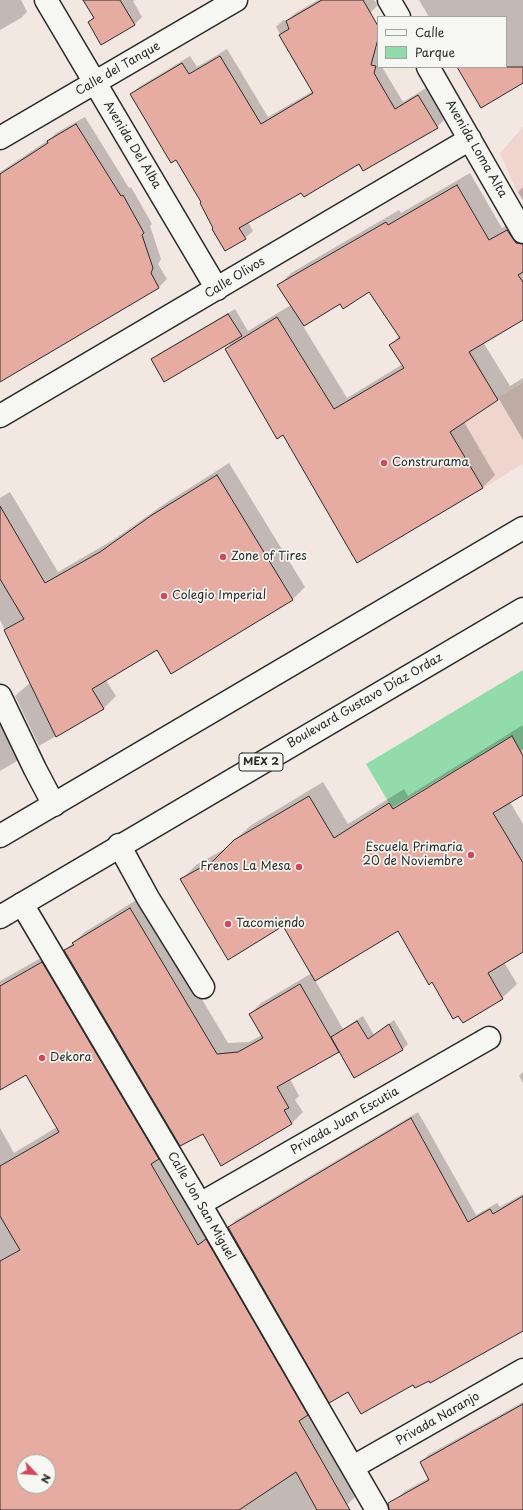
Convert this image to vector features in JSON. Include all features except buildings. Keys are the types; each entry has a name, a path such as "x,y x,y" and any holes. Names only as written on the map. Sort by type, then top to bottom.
{"street":[{"name":"Avenida Del Alba","path":"46,0 218,289"},
{"name":"Calle del Tanque","path":"0,138 236,0"},
{"path":"389,0 398,16"},
{"name":"Avenida Loma Alta","path":"429,68 470,139 501,176 523,232"},
{"name":"Calle Olivos","path":"0,416 218,289 470,139"},
{"path":"0,836 523,528"},
{"name":"Boulevard Gustavo Díaz Ordaz","path":"0,917 523,608"},
{"path":"0,696 54,805"},
{"path":"120,845 148,898 202,987"},
{"name":"Calle Jon San Miguel","path":"22,904 200,1204 377,1510"},
{"name":"Privada Juan Escutia","path":"200,1204 489,1038"},
{"name":"Privada Naranjo","path":"352,1467 523,1370"}],"shaded area":[{"path":"523,127 523,202 500,153"},
{"path":"461,331 496,398 523,383 523,464 483,488 410,364"}],"green space":[{"path":"523,670 523,749 520,751 511,736 392,808 366,764"}],"place":[{"name":"Construrama","path":"384,463"},
{"name":"Zone of Tires","path":"223,557"},
{"name":"Colegio Imperial","path":"164,596"},
{"name":"Escuela Primaria 20 de Noviembre","path":"471,855"},
{"name":"Frenos La Mesa","path":"299,867"},
{"name":"Tacomiendo","path":"228,924"},
{"name":"Dekora","path":"42,1058"}]}
